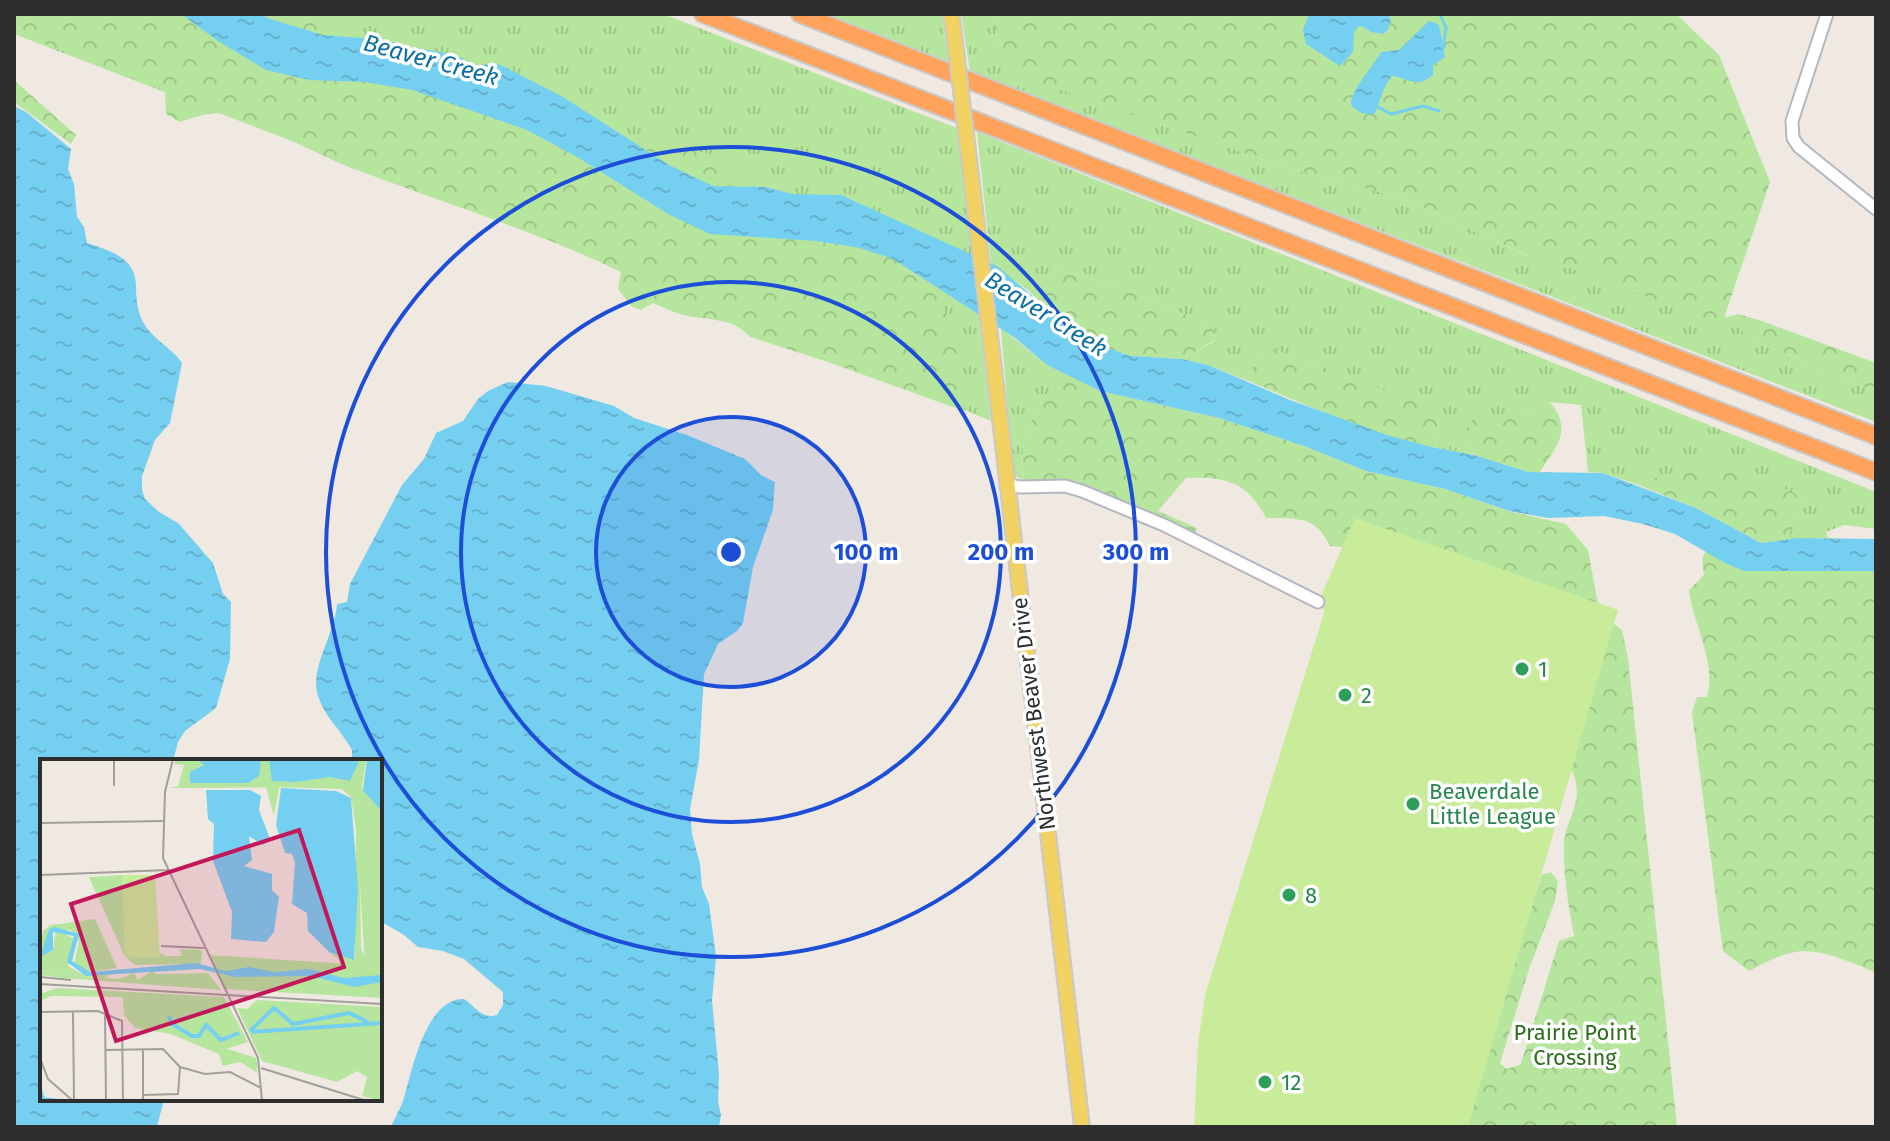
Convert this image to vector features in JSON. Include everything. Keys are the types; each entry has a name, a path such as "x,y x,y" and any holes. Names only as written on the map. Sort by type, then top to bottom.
{"highway":[{"path":"703,14 1876,472"},
{"path":"800,14 1876,436"}],"main road":[{"name":"Northwest Beaver Drive","path":"951,14 1082,1127"}],"street":[{"path":"1827,14 1792,121 1793,138 1806,154 1876,209"},
{"path":"1007,485 1065,486 1082,491 1164,525 1318,602"}],"green space":[{"path":"14,14 663,14 957,128 991,421 688,294 14,34"},
{"path":"14,14 181,14 218,41 365,82 412,90 527,130 710,234 816,241 860,248 893,259 933,285 955,333 964,411 750,337 727,322 683,315 653,303 641,310 632,307 618,289 621,272 522,230 352,168 244,120 216,113 180,122 166,114 165,91 14,32"},
{"path":"261,14 337,14 343,26 339,36 323,35"},
{"path":"826,14 942,14 949,62"},
{"path":"961,14 992,14 1000,50 1013,73 1288,168 1402,198 1528,256 1514,159 1699,317 1724,318 1759,342 1859,386 1876,390 1876,422 970,72"},
{"path":"992,14 1676,14 1719,55 1770,182 1724,318 1738,314 1762,321 1876,363 1876,390 1859,386 1759,342 1724,319 1699,317 1594,276 1529,256 1402,198 1288,168 1012,73 1000,50"},
{"path":"14,80 76,135 71,144 14,102"},
{"path":"977,132 1876,492 1876,529 1844,525 1826,532 1828,538 1784,540 1799,519 1802,496 1711,462 1636,484 1603,473 1588,472 1581,405 1550,402 1467,435 1474,455 1436,448 1439,419 1428,405 1269,348 1243,379 1182,359 1215,341 1214,327 1117,287 1056,270 1029,291 991,263"},
{"path":"646,144 702,152 727,161 747,180 745,187 713,186 669,165 643,148"},
{"path":"1056,270 1117,287 1214,327 1215,340 1182,359 1131,356 1085,341 1029,291"},
{"path":"1001,328 1047,365 1062,371 1026,434 1023,447 1024,480 1015,476 1012,462"},
{"path":"1269,348 1429,405 1439,419 1436,448 1362,427 1243,379"},
{"name":"Prairie Point Crossing","path":"1062,371 1100,391 1219,418 1304,446 1366,471 1445,489 1508,511 1566,524 1588,550 1597,599 1605,617 1622,630 1628,658 1677,1127 1461,1127 1477,1066 1542,875 1551,872 1558,881 1555,901 1529,969 1500,1063 1507,1069 1521,1064 1559,941 1574,936 1564,857 1565,836 1577,793 1573,772 1345,547 1330,546 1311,524 1296,519 1266,518 1251,496 1224,480 1186,478 1158,511 1197,528 1193,537 1101,491 1056,481 1024,480 1023,447 1026,434"},
{"path":"1550,402 1561,421 1560,438 1540,472 1528,472 1474,455 1467,435 1473,418 1497,425"},
{"path":"1711,461 1802,496 1799,519 1784,540 1761,543 1696,508 1636,484"},
{"name":"Beaverdale Little League","path":"1355,518 1618,610 1468,1127 1194,1127 1198,1044 1205,995 1324,613 1321,596"},
{"path":"1706,550 1727,561 1769,570 1854,568 1876,571 1876,973 1831,955 1803,951 1768,961 1749,971 1723,951 1692,713 1697,697 1707,697 1709,684 1707,657 1689,590 1704,575 1702,560"}],"water":[{"name":"Beaver Creek","path":"181,14 261,14 323,35 386,40 460,57 474,65 499,64 563,97 669,165 713,186 766,187 792,194 841,195 997,266 1086,341 1131,356 1182,359 1208,365 1290,400 1390,436 1474,455 1528,472 1603,473 1696,508 1761,543 1798,538 1876,539 1876,571 1744,571 1675,534 1643,524 1604,516 1548,518 1509,511 1445,489 1366,471 1304,446 1219,418 1100,391 1047,365 1015,338 893,259 860,248 816,241 710,234 668,214 579,158 527,130 412,90 365,82 309,80 266,70"},
{"path":"1309,14 1388,14 1391,20 1383,34 1357,27 1353,52 1340,66 1306,44 1303,31"},
{"path":"1429,21 1438,24 1445,57 1433,65 1433,75 1417,82 1392,76 1374,114 1353,107 1354,93 1381,52 1399,50"},
{"path":"14,106 26,112 71,149 68,169 74,184 77,217 84,227 87,243 120,256 131,268 143,322 182,363 170,423 155,440 142,476 142,490 145,499 178,523 213,563 223,594 231,602 230,659 216,708 185,731 174,759 40,759 40,1101 164,1101 157,1127 14,1127"},
{"path":"508,382 546,386 614,406 634,418 687,435 745,459 761,475 775,482 773,510 753,567 743,623 718,644 704,674 699,760 690,809 716,957 712,1001 719,1074 719,1127 391,1127 403,1102 416,1054 430,1023 440,1010 451,1002 464,999 487,1016 497,1015 503,1005 503,992 464,959 443,951 418,947 382,922 382,759 352,759 352,750 321,704 316,686 317,674 337,604 347,602 350,584 402,485 424,459 436,433 463,421 478,399"}],"waterway":[{"path":"1440,14 1446,28 1442,54"},
{"path":"1376,106 1391,114 1423,106 1439,111"}],"place":[{"name":"1","path":"1522,669"},
{"name":"2","path":"1345,695"},
{"name":"Beaverdale Little League","path":"1413,804"},
{"name":"8","path":"1289,895"},
{"name":"12","path":"1265,1082"}]}
